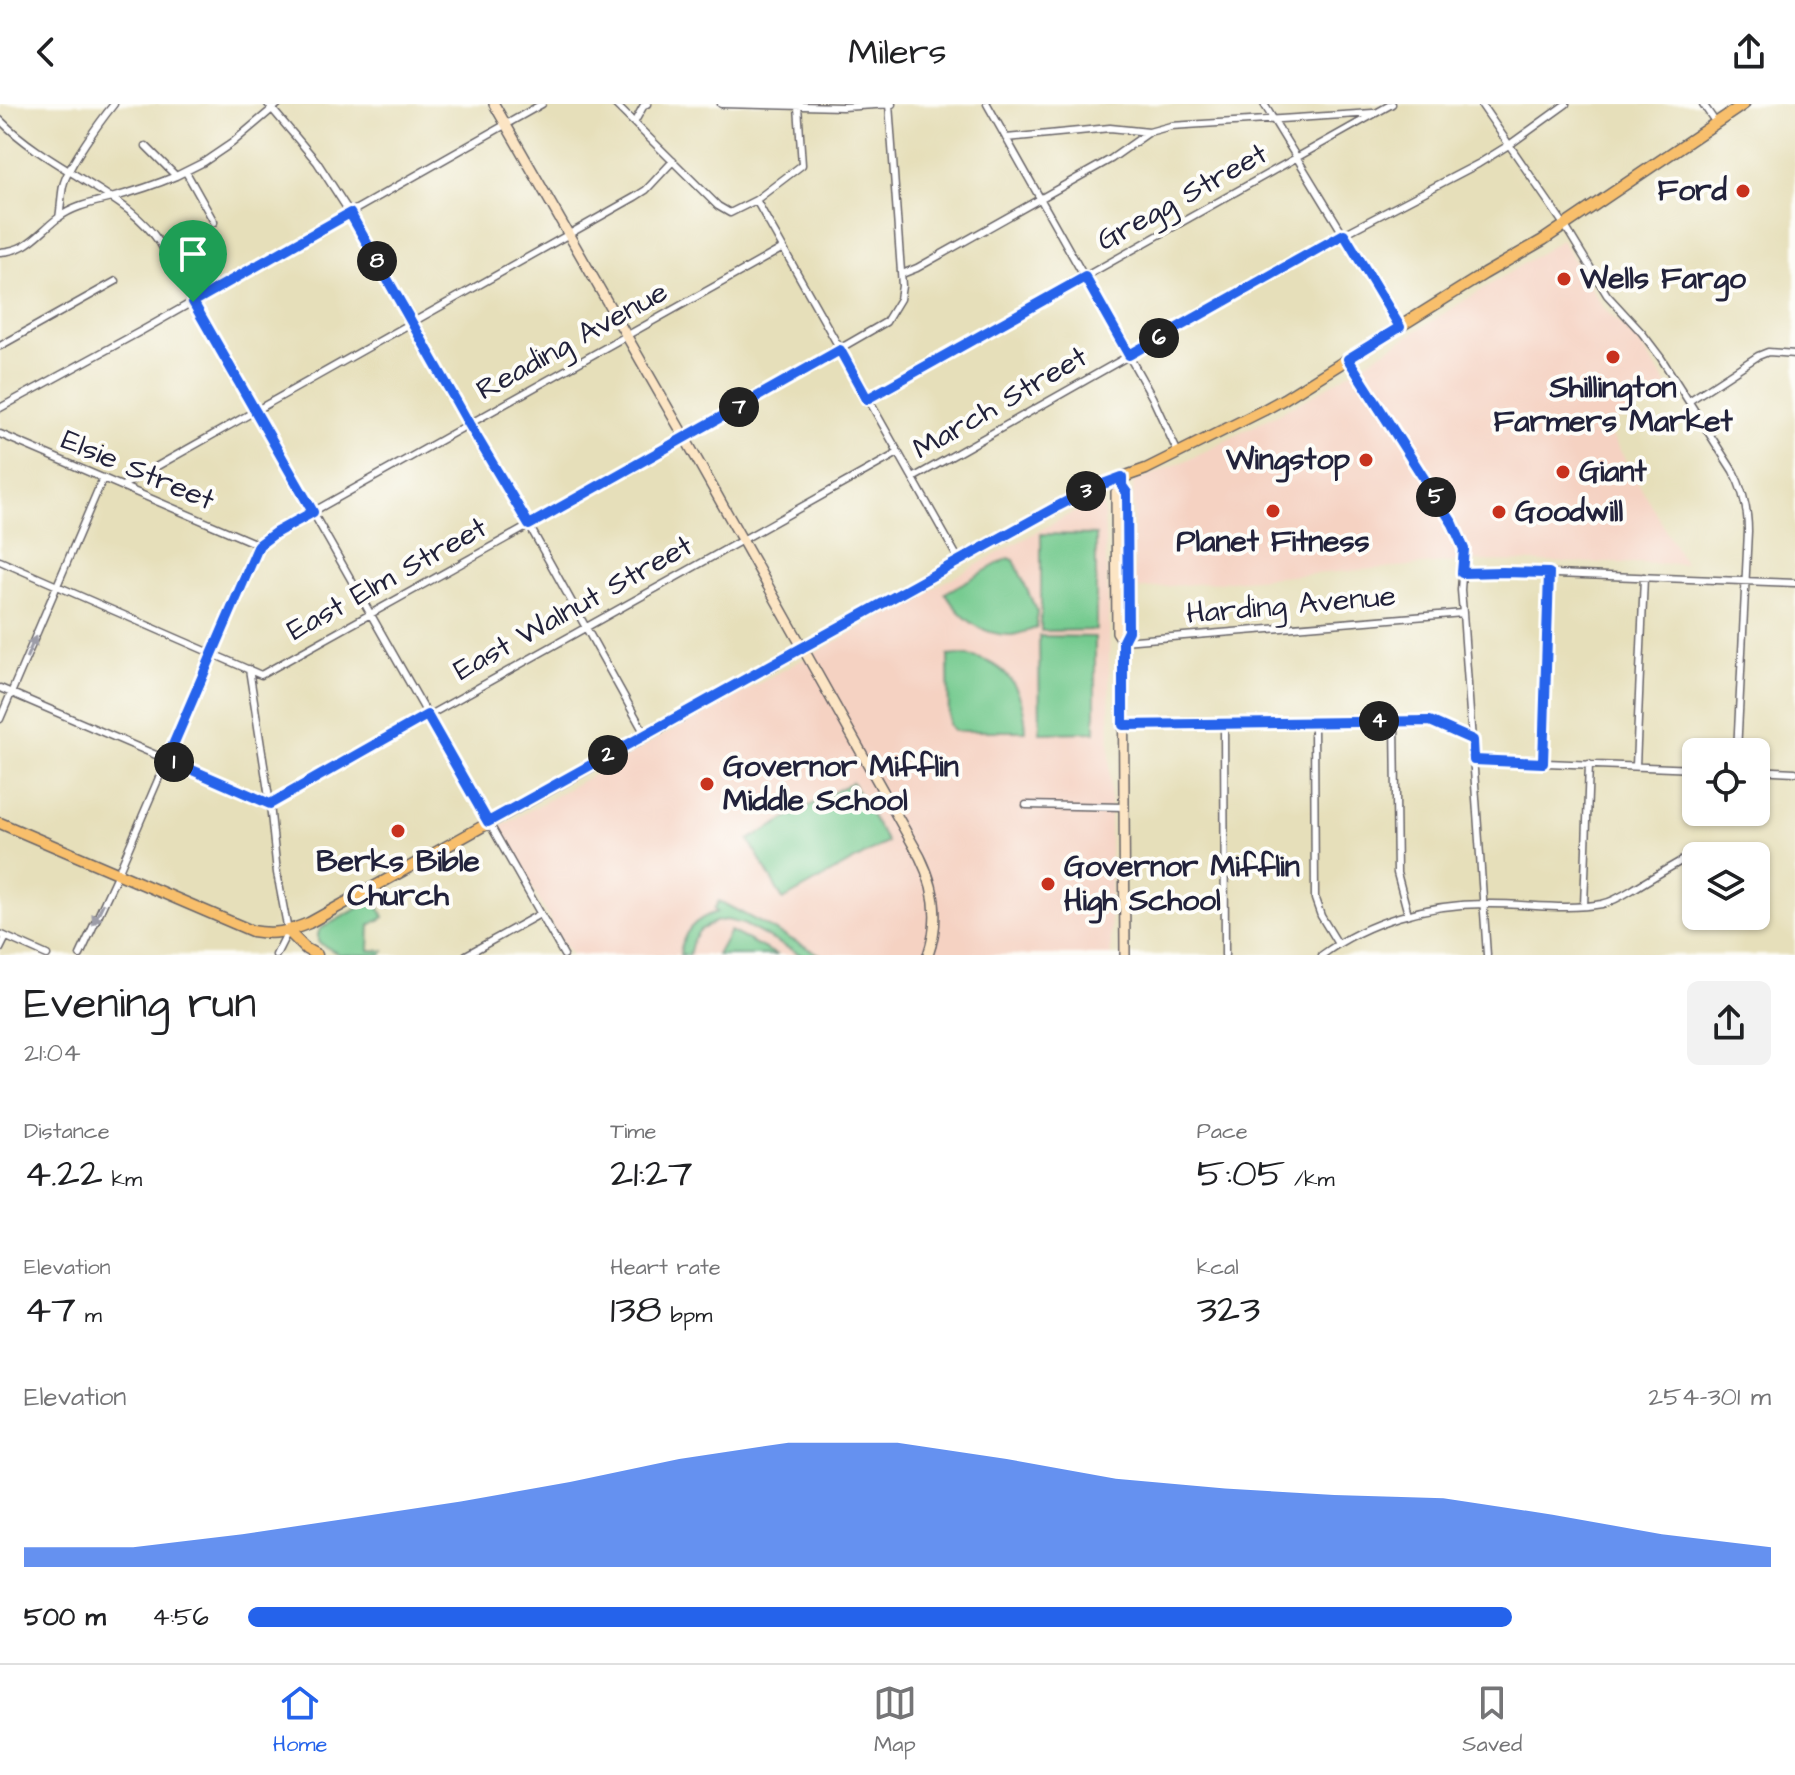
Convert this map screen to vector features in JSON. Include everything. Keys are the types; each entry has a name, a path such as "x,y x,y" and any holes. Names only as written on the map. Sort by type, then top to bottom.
{"main road":[{"path":"0,823 244,928 264,933 288,931 309,923 959,560 1095,487 1122,481 1264,410 1565,226 1744,104"},
{"path":"288,931 317,955"}],"street":[{"path":"59,218 63,185 69,171 114,104"},
{"path":"494,104 803,647 926,870 933,890 936,916 928,955"},
{"path":"0,408 542,104"},
{"path":"615,104 718,206 730,213 756,200 802,165 798,106"},
{"path":"634,123 647,104"},
{"path":"721,104 890,104"},
{"name":"East Elm Street","path":"249,669 261,675 886,322 900,299 902,274 890,104"},
{"path":"987,104 1129,355 1178,453"},
{"path":"1264,104 1400,327"},
{"name":"Gregg Street","path":"867,399 1392,104"},
{"path":"1481,104 1565,226 1607,295 1653,346 1742,490 1748,524 1738,738"},
{"name":"March Street","path":"913,478 1344,234 1478,164 1566,104"},
{"path":"1703,104 1716,123"},
{"path":"0,252 14,250 34,241 59,218 78,206 112,198 186,172 232,143 273,105 317,162 350,213 645,734"},
{"path":"902,274 1111,159 1149,132 1171,126 1375,113"},
{"path":"0,120 18,138 112,198 149,228 167,254 564,955"},
{"path":"1006,138 1110,128 1149,132"},
{"path":"146,146 176,176"},
{"path":"122,486 646,190 673,161"},
{"path":"186,172 214,222"},
{"path":"756,200 959,560"},
{"name":"Reading Avenue","path":"259,545 275,533 783,248"},
{"path":"0,346 116,281"},
{"path":"1689,401 1758,356 1768,352 1795,354"},
{"path":"1348,359 1453,524 1464,549 1463,613 1487,955"},
{"name":"Elsie Street","path":"0,434 259,545"},
{"name":"East Walnut Street","path":"270,804 898,453"},
{"path":"0,719 103,478"},
{"path":"1122,481 1127,493 1128,617 1128,631 1123,641 1125,955"},
{"path":"80,955 259,545"},
{"path":"0,561 249,669 288,931 276,955"},
{"path":"1462,573 1549,573 1795,583"},
{"path":"1543,763 1549,573"},
{"path":"1636,766 1644,577"},
{"name":"Harding Avenue","path":"1123,641 1463,613"},
{"path":"0,688 270,804"},
{"path":"1395,721 1397,873 1408,914"},
{"path":"1123,725 1430,721 1473,740"},
{"path":"1314,723 1315,899 1338,944"},
{"path":"1224,724 1225,955"},
{"path":"1474,760 1682,768"},
{"path":"1584,906 1589,764"},
{"path":"1770,771 1795,772"},
{"path":"1026,805 1124,807"},
{"path":"1322,955 1338,944 1408,914 1484,904 1567,907 1603,903 1682,860"},
{"path":"466,955 540,914"},
{"path":"0,949 3,936 47,955"}],"shaded area":[{"path":"1561,240 1604,309 1638,341 1669,387 1607,428 1685,564 1469,561 1134,589 1133,482 1192,458 1312,396"},
{"path":"1103,496 1109,621 1111,955 572,955 560,940 500,827"}],"green space":[{"path":"1041,534 1096,535 1096,630 1041,631"},
{"path":"1008,558 1014,560 1037,612 1037,628 1012,635 991,632 972,623 957,610 945,593"},
{"path":"1039,636 1095,637 1095,732 1040,733"},
{"path":"959,655 988,662 1009,678 1021,701 1026,731 954,731 949,725 948,656"},
{"path":"852,782 887,842 783,900 749,840"},
{"path":"375,899 384,917 370,925 369,950 384,951 382,955 340,955 318,942 320,929"},
{"path":"719,901 821,955 801,955 743,924 726,920 700,930 689,955 680,955 687,933 697,922 717,912 714,909"},
{"path":"730,931 777,955 717,955"}],"place":[{"name":"Ford","path":"1743,191"},
{"name":"Wells Fargo","path":"1564,279"},
{"name":"Shillington Farmers Market","path":"1613,357"},
{"name":"Wingstop","path":"1366,460"},
{"name":"Giant","path":"1563,472"},
{"name":"Planet Fitness","path":"1273,511"},
{"name":"Goodwill","path":"1499,512"},
{"name":"Governor Mifflin Middle School","path":"707,784"},
{"name":"Berks Bible Church","path":"398,831"},
{"name":"Governor Mifflin High School","path":"1048,884"}],"route":[{"path":"350,213 529,525 840,350 867,399 1085,277 1129,355 1344,234 1400,327 1348,359 1453,524 1464,549 1462,573 1549,573 1543,763 1474,760 1473,740 1430,721 1123,725 1123,641 1128,631 1127,493 1122,486 1122,477 1058,506 488,822 427,715 270,804 167,759 259,545 313,512 193,302 350,213"}]}
